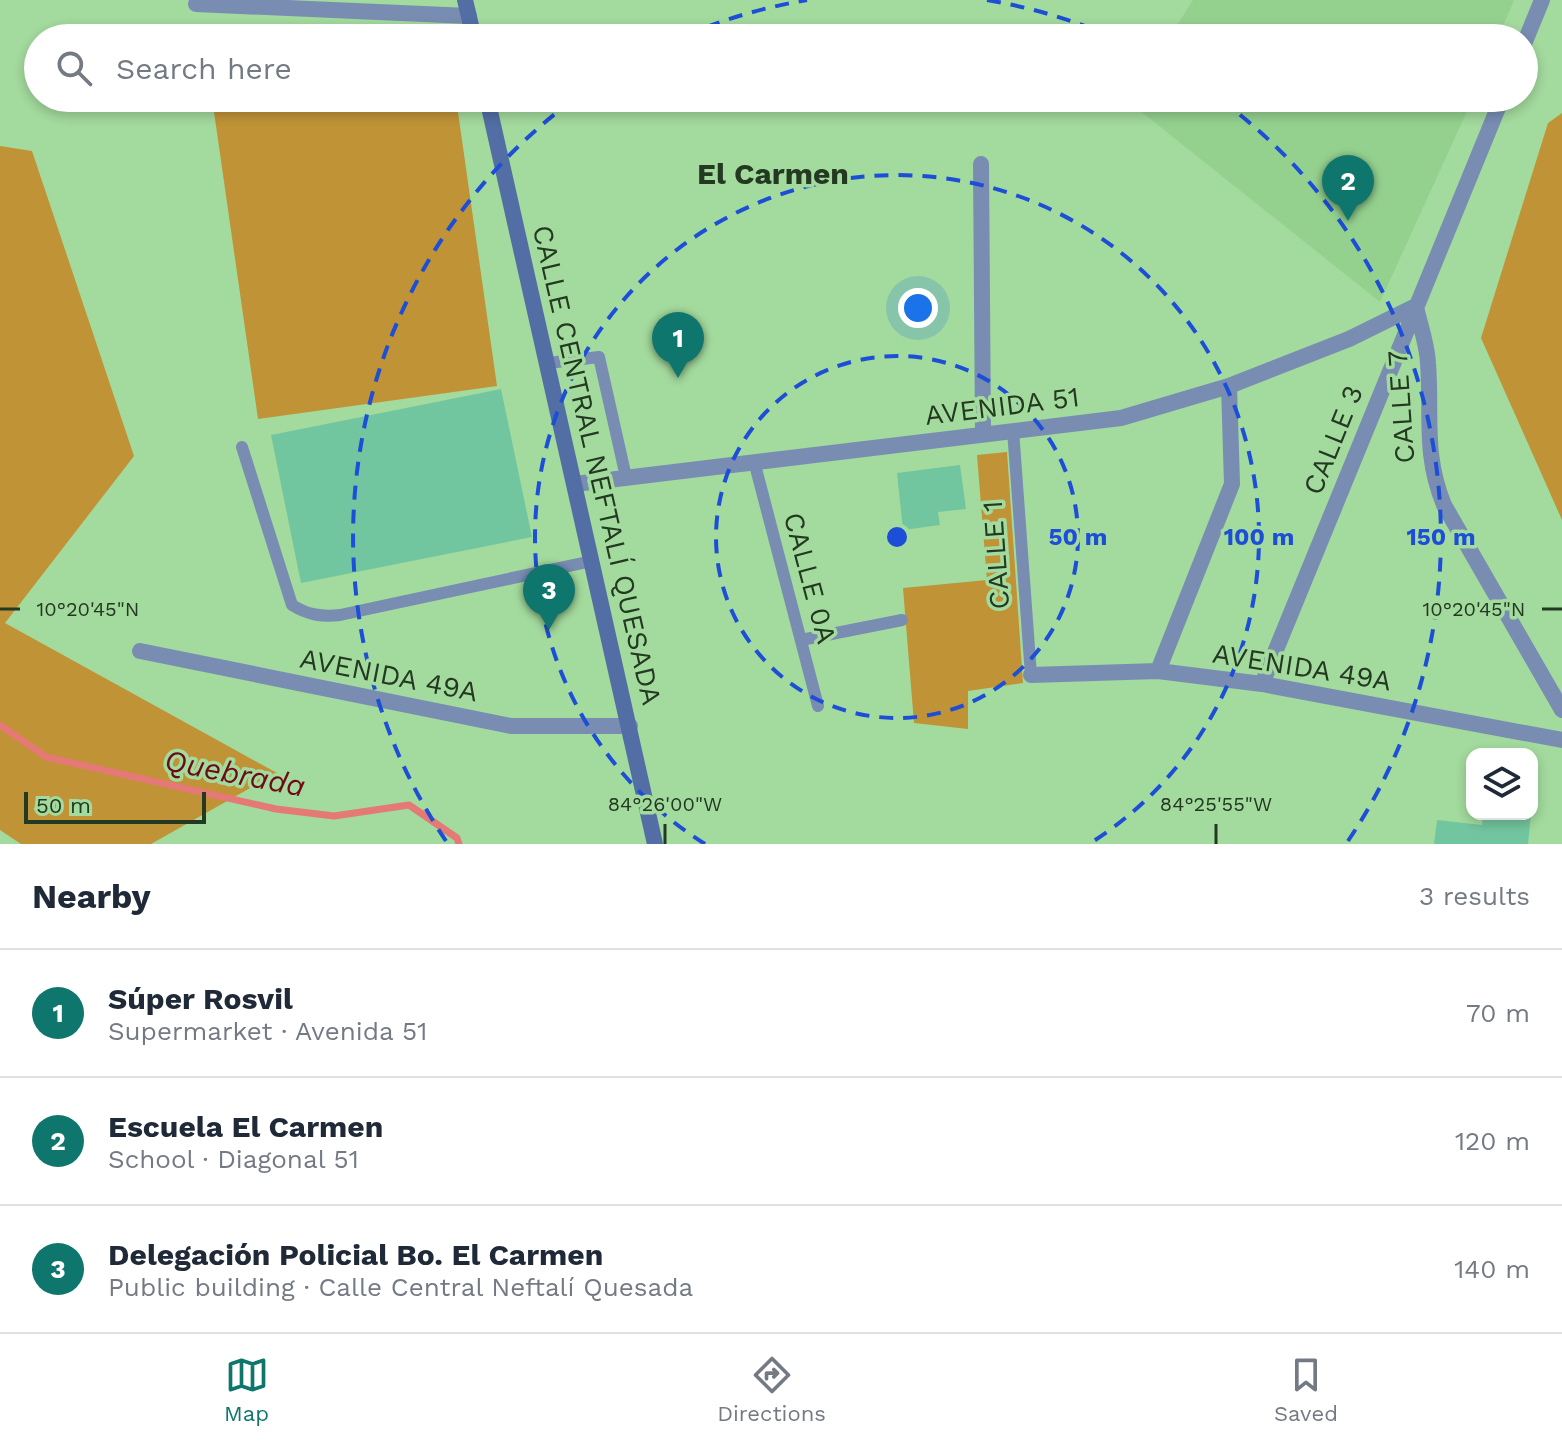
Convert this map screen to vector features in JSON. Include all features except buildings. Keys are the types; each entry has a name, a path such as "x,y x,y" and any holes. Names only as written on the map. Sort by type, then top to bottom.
{"main road":[{"name":"CALLE CENTRAL NEFTALÍ QUESADA","path":"490,112 655,844"}],"street":[{"path":"1532,24 1542,0"},
{"path":"196,4 467,8"},
{"name":"CALLE 3","path":"1262,684 1496,112"},
{"path":"981,164 983,434"},
{"name":"AVENIDA 51","path":"575,484 1121,418 1229,386 1349,339 1416,306"},
{"name":"CALLE 7","path":"1416,306 1428,360 1428,445 1432,477 1444,505 1562,710"},
{"path":"1158,671 1232,484 1229,386"},
{"name":"AVENIDA 49A","path":"140,651 511,726 630,726"},
{"name":"AVENIDA 49A","path":"1031,675 1158,671 1262,684 1562,740"}],"lane":[{"path":"548,363 599,357 626,477"},
{"name":"CALLE 1","path":"1013,430 1031,675"},
{"path":"242,447 292,605 301,611 324,616 340,615 592,561"},
{"name":"CALLE 0A","path":"754,461 818,706"},
{"path":"801,640 902,620"}],"shaded area":[{"path":"1193,0 1514,0 1504,24 1178,24"},
{"path":"214,112 458,112 497,386 258,419"},
{"path":"1142,112 1467,112 1380,302"},
{"path":"1562,113 1562,520 1481,338 1548,123"},
{"path":"0,146 32,151 134,456 5,623 277,773 151,844 21,844 0,830"},
{"path":"1007,452 1023,683 968,691 968,729 914,723 903,588 987,580 977,455"}],"waterway":[{"name":"Quebrada","path":"0,725 46,757 276,809 334,816 409,805 457,838 459,844"}],"place":[{"name":"Escuela El Carmen","path":"1348,221"},
{"name":"Súper Rosvil","path":"678,378"},
{"name":"Delegación Policial Bo. El Carmen","path":"549,630"}],"district":[{"name":"El Carmen","path":"773,173"}]}
